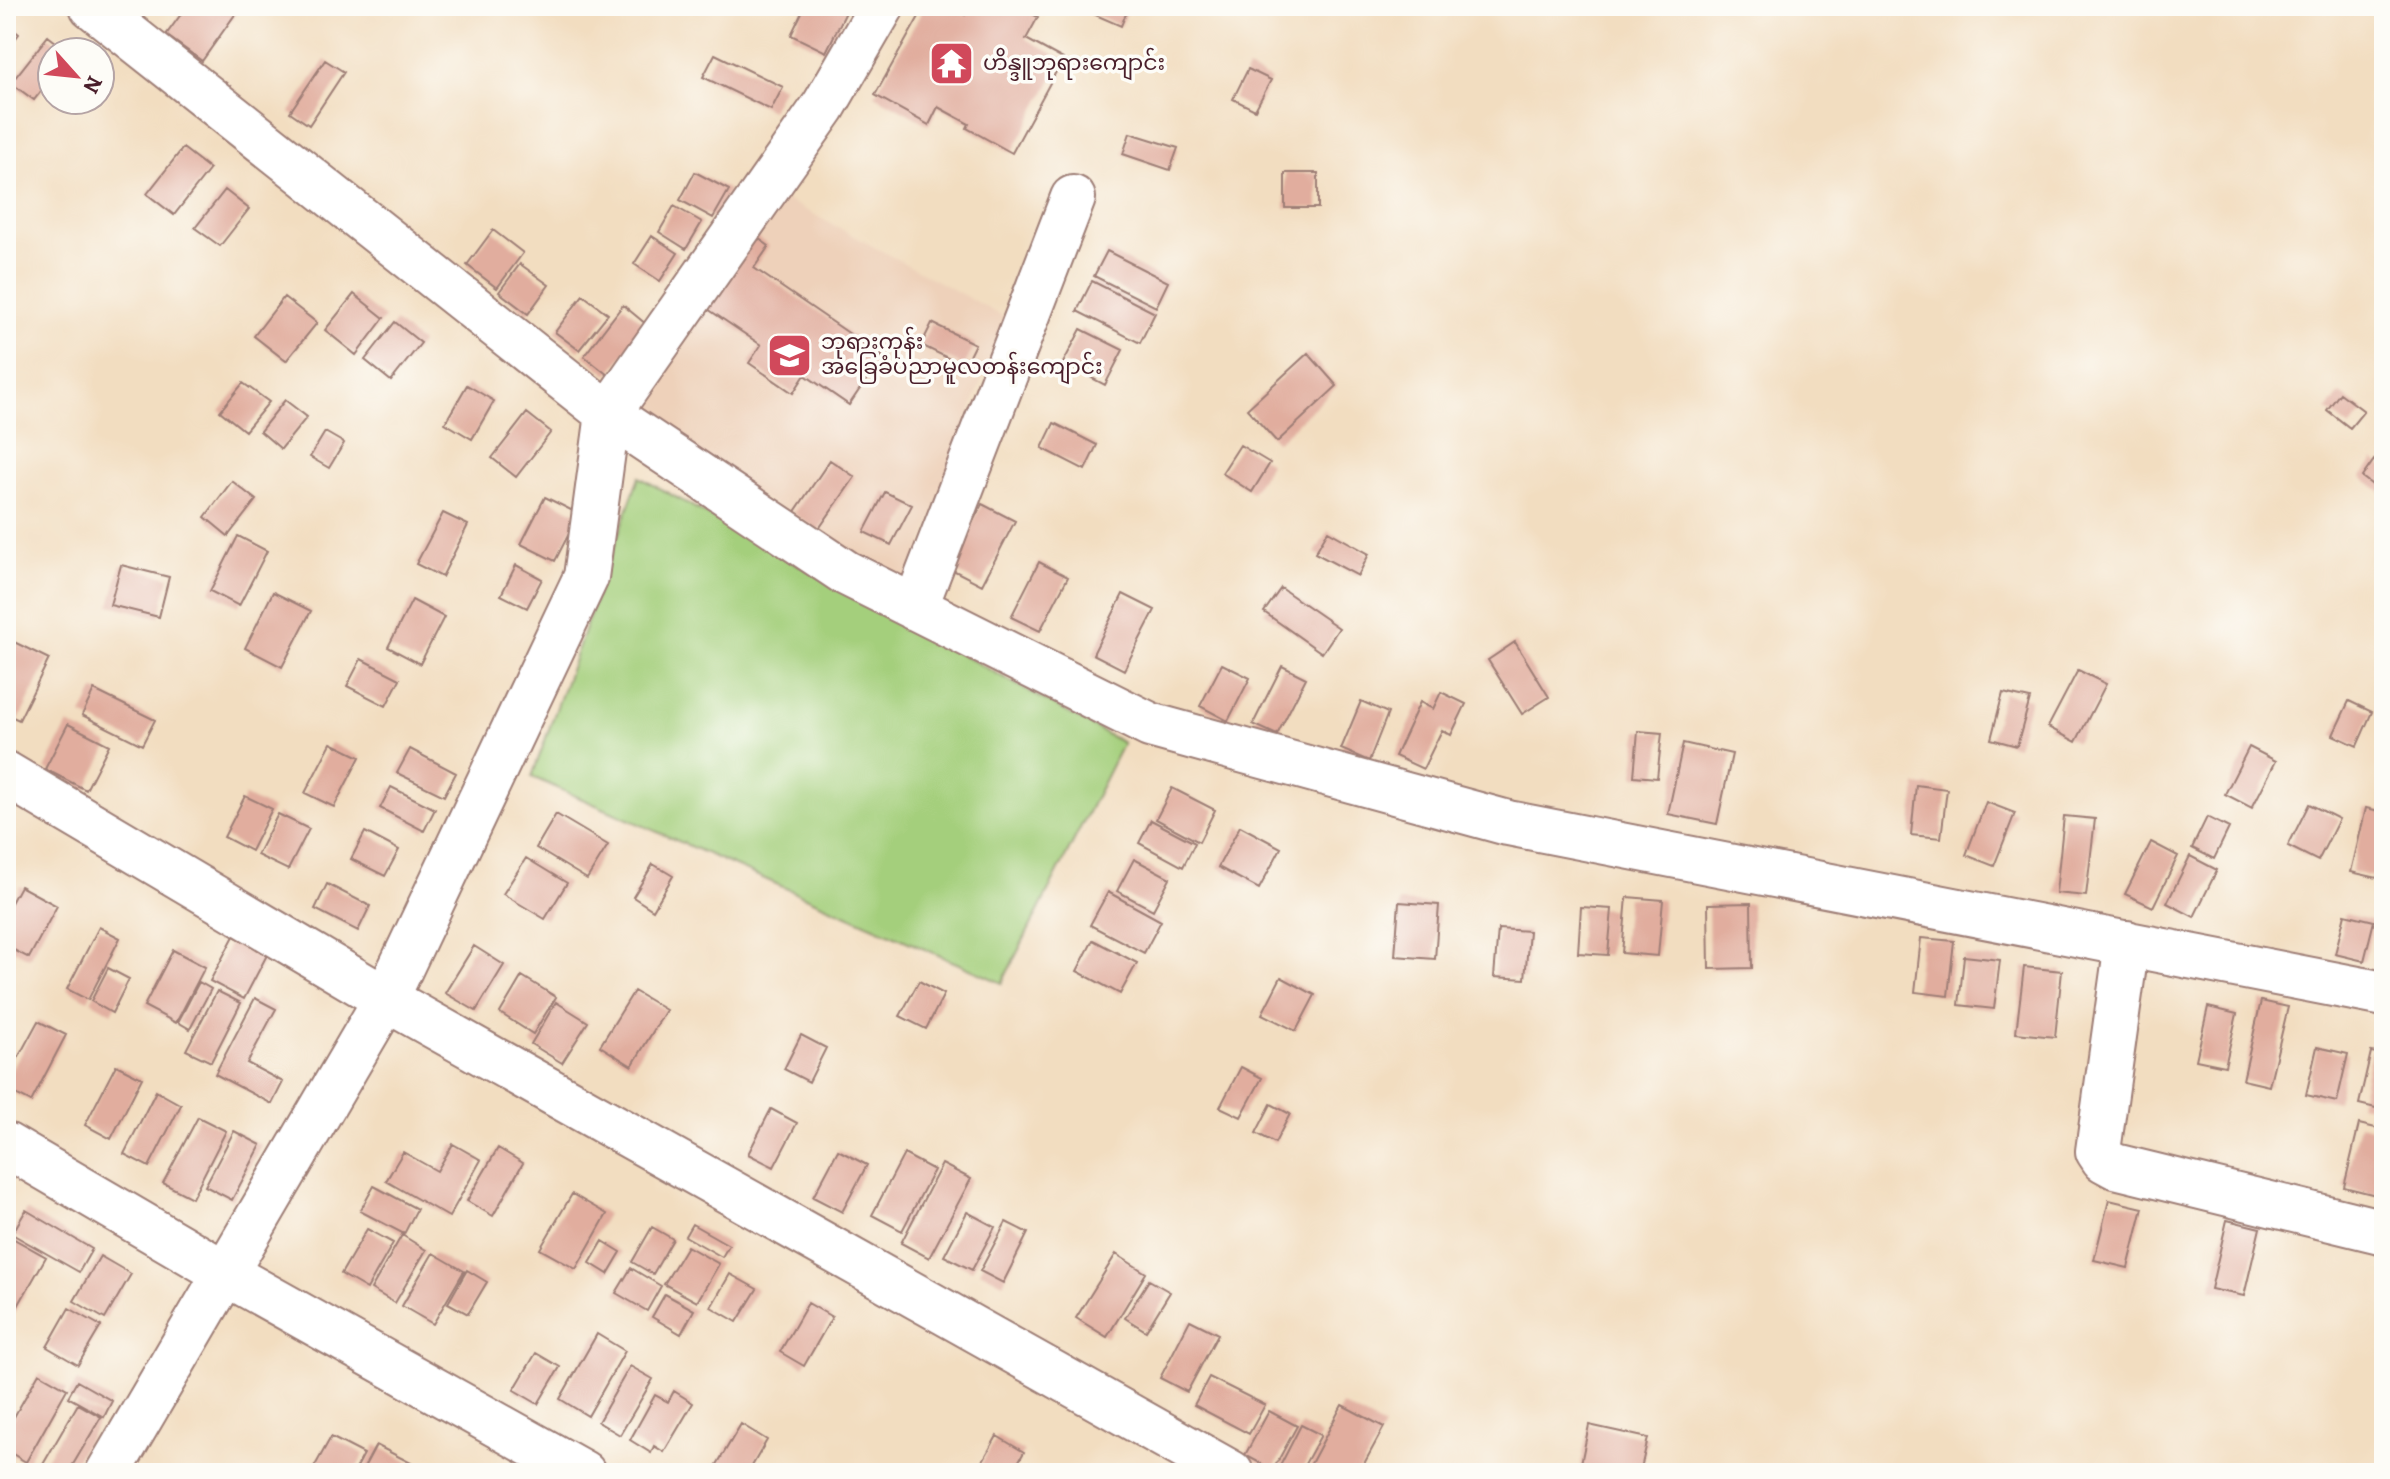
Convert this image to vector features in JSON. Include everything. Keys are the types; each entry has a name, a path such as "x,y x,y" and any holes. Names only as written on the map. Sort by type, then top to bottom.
{"street":[{"path":"92,6 608,414 846,573 1150,725 1508,823 2384,994"},
{"path":"108,1473 386,999 586,577 608,414 824,106 882,6"},
{"path":"915,608 1073,198"},
{"path":"6,774 386,999 1231,1473"},
{"path":"2127,943 2098,1151 2104,1160 2115,1166 2384,1232"},
{"path":"6,1145 225,1273 583,1473"}],"shaded area":[{"path":"774,193 1004,317 906,591 634,414"}],"green space":[{"path":"639,477 1123,743 1002,983 532,777"}],"building":[{"path":"187,6 241,6 202,61 166,35"},
{"path":"805,6 849,6 826,52 791,35"},
{"path":"925,6 948,6 965,15 970,6 1017,6 1038,17 1026,39 1063,59 1012,153 967,128 969,124 938,107 929,125 875,95"},
{"path":"1075,6 1129,6 1121,26"},
{"path":"6,24 19,34 6,51"},
{"path":"36,51 34,100 11,83"},
{"path":"715,54 783,87 771,110 703,77"},
{"path":"325,60 344,72 309,125 290,112"},
{"path":"1248,69 1271,80 1255,110 1233,99"},
{"path":"1130,133 1178,148 1170,170 1123,154"},
{"path":"183,148 210,169 174,215 147,194"},
{"path":"695,172 729,190 713,218 680,200"},
{"path":"1285,173 1318,173 1318,208 1285,208"},
{"path":"225,190 249,209 220,246 195,228"},
{"path":"674,206 702,222 686,249 659,232"},
{"path":"493,230 523,253 497,288 467,265"},
{"path":"748,231 769,246 754,268 882,356 849,405 805,375 793,393 749,363 761,345 699,303"},
{"path":"652,236 678,253 660,281 634,264"},
{"path":"1107,251 1168,282 1156,307 1094,276"},
{"path":"520,264 549,285 528,314 499,292"},
{"path":"1092,281 1155,313 1140,343 1077,311"},
{"path":"354,294 384,318 356,355 325,330"},
{"path":"583,295 608,314 579,350 555,332"},
{"path":"284,297 317,323 286,361 254,336"},
{"path":"623,305 647,325 608,375 584,356"},
{"path":"395,322 421,343 391,381 365,360"},
{"path":"932,323 975,344 964,366 921,345"},
{"path":"1081,329 1123,350 1105,385 1063,363"},
{"path":"1308,353 1337,386 1277,442 1247,409"},
{"path":"243,383 269,402 245,431 220,411"},
{"path":"467,385 494,401 472,439 445,423"},
{"path":"2340,393 2364,411 2350,428 2327,410"},
{"path":"285,400 307,417 281,449 260,431"},
{"path":"527,413 551,432 516,477 492,458"},
{"path":"1054,423 1097,445 1085,470 1042,448"},
{"path":"325,432 344,443 329,468 310,457"},
{"path":"1240,445 1270,463 1252,492 1222,473"},
{"path":"830,460 855,477 818,530 794,513"},
{"path":"2374,460 2384,468 2384,494 2362,477"},
{"path":"232,481 256,500 228,536 205,517"},
{"path":"885,492 912,505 891,545 864,532"},
{"path":"545,497 579,514 555,561 521,544"},
{"path":"982,504 1015,521 982,585 949,568"},
{"path":"443,513 468,525 442,577 416,564"},
{"path":"1328,531 1369,554 1358,576 1315,553"},
{"path":"238,536 267,551 239,606 210,591"},
{"path":"1039,562 1068,577 1040,631 1011,617"},
{"path":"121,565 169,577 159,617 110,605"},
{"path":"516,565 542,579 527,608 501,595"},
{"path":"1281,588 1339,628 1322,653 1264,612"},
{"path":"273,592 311,611 282,667 245,648"},
{"path":"1123,594 1155,610 1124,670 1093,654"},
{"path":"412,600 444,617 420,664 388,647"},
{"path":"14,642 49,659 19,720 6,714 6,658"},
{"path":"1515,642 1549,697 1522,714 1488,660"},
{"path":"361,659 400,679 386,706 347,686"},
{"path":"1222,664 1250,678 1228,721 1200,706"},
{"path":"1282,666 1306,678 1277,735 1253,724"},
{"path":"2078,670 2106,684 2076,742 2048,727"},
{"path":"94,690 155,720 142,745 82,715"},
{"path":"1441,692 1466,704 1451,735 1442,730 1423,769 1395,756 1420,702 1433,709"},
{"path":"2003,693 2030,699 2017,746 1991,739"},
{"path":"1361,701 1388,713 1369,761 1341,749"},
{"path":"2349,701 2372,712 2357,746 2333,735"},
{"path":"68,724 109,745 86,790 45,769"},
{"path":"1638,731 1662,733 1657,778 1634,776"},
{"path":"331,743 360,757 334,807 305,793"},
{"path":"1683,743 1732,754 1717,824 1668,814"},
{"path":"2249,747 2276,761 2252,808 2225,794"},
{"path":"410,749 456,773 444,796 397,773"},
{"path":"1916,785 1947,789 1941,838 1911,835"},
{"path":"391,787 435,809 424,831 380,808"},
{"path":"1172,788 1215,810 1199,842 1156,819"},
{"path":"245,796 272,809 251,851 224,837"},
{"path":"1986,802 2015,813 1994,866 1966,855"},
{"path":"2309,804 2339,819 2318,861 2288,846"},
{"path":"2366,808 2384,812 2382,879 2351,872"},
{"path":"278,814 309,829 288,870 257,855"},
{"path":"556,814 608,845 587,879 536,848"},
{"path":"2064,816 2095,819 2086,896 2056,893"},
{"path":"2207,817 2229,828 2214,859 2192,848"},
{"path":"1151,820 1195,843 1183,867 1139,843"},
{"path":"1240,826 1281,848 1259,889 1218,867"},
{"path":"365,832 399,850 385,876 351,859"},
{"path":"2151,842 2178,856 2153,907 2125,894"},
{"path":"2190,856 2217,870 2194,917 2167,903"},
{"path":"526,858 567,883 545,919 503,894"},
{"path":"1134,859 1170,878 1153,910 1117,891"},
{"path":"653,864 673,876 653,910 633,897"},
{"path":"327,884 370,906 358,931 315,909"},
{"path":"20,886 57,906 29,958 6,946 6,912"},
{"path":"1108,892 1161,921 1144,953 1090,925"},
{"path":"1627,897 1663,900 1658,956 1622,953"},
{"path":"1399,902 1439,905 1435,959 1395,956"},
{"path":"1751,903 1752,968 1709,969 1708,904"},
{"path":"1581,907 1612,909 1608,955 1578,953"},
{"path":"2345,914 2374,921 2364,961 2335,954"},
{"path":"99,927 120,938 88,1000 67,989"},
{"path":"1498,929 1529,931 1525,979 1494,977"},
{"path":"234,936 268,953 244,999 210,981"},
{"path":"1921,938 1954,941 1948,996 1915,992"},
{"path":"1093,940 1137,963 1120,994 1077,971"},
{"path":"474,946 504,965 476,1011 445,993"},
{"path":"173,950 205,967 176,1023 144,1006"},
{"path":"1964,956 2000,960 1994,1009 1959,1005"},
{"path":"2024,967 2062,971 2055,1037 2016,1033"},
{"path":"108,968 129,979 112,1013 91,1001"},
{"path":"522,976 556,997 533,1034 500,1013"},
{"path":"1281,977 1315,995 1296,1031 1262,1014"},
{"path":"919,981 944,994 926,1029 900,1016"},
{"path":"199,982 211,989 190,1029 178,1022"},
{"path":"217,991 241,1003 211,1062 186,1050"},
{"path":"634,991 666,1010 632,1066 600,1046"},
{"path":"255,998 276,1009 247,1063 283,1082 272,1104 215,1074"},
{"path":"2261,1001 2288,1007 2269,1086 2243,1080"},
{"path":"556,1002 588,1022 562,1063 531,1044"},
{"path":"2208,1007 2237,1014 2225,1066 2196,1060"},
{"path":"38,1021 66,1035 31,1102 6,1089 6,1080"},
{"path":"801,1035 826,1048 809,1082 784,1069"},
{"path":"2317,1047 2348,1054 2337,1102 2306,1095"},
{"path":"2371,1052 2384,1054 2384,1110 2359,1104"},
{"path":"116,1065 142,1078 111,1139 85,1125"},
{"path":"1241,1067 1262,1078 1241,1117 1220,1107"},
{"path":"156,1091 181,1105 149,1167 124,1154"},
{"path":"1271,1104 1290,1114 1275,1143 1256,1133"},
{"path":"771,1109 797,1123 774,1167 748,1154"},
{"path":"198,1117 226,1131 192,1198 163,1183"},
{"path":"2359,1124 2384,1130 2384,1161 2376,1195 2344,1187"},
{"path":"234,1131 261,1145 232,1200 205,1186"},
{"path":"453,1144 481,1160 449,1217 386,1181 403,1152 437,1171"},
{"path":"498,1148 523,1163 493,1216 467,1201"},
{"path":"838,1150 867,1165 842,1212 813,1197"},
{"path":"904,1154 934,1170 902,1231 872,1215"},
{"path":"942,1164 971,1179 929,1258 901,1243"},
{"path":"374,1186 417,1209 404,1234 360,1211"},
{"path":"572,1194 607,1214 576,1269 540,1249"},
{"path":"2109,1200 2143,1208 2128,1268 2094,1260"},
{"path":"26,1210 92,1249 79,1272 12,1234"},
{"path":"967,1212 995,1227 972,1270 944,1256"},
{"path":"2227,1220 2260,1228 2244,1296 2211,1289"},
{"path":"1006,1222 1028,1233 1003,1283 980,1271"},
{"path":"692,1224 729,1245 722,1257 685,1236"},
{"path":"652,1227 673,1239 653,1274 632,1262"},
{"path":"367,1229 393,1243 367,1289 341,1274"},
{"path":"402,1235 426,1250 395,1303 371,1289"},
{"path":"6,1237 46,1257 6,1327"},
{"path":"603,1241 621,1252 608,1274 590,1263"},
{"path":"687,1246 719,1264 697,1302 664,1284"},
{"path":"433,1253 464,1271 433,1324 402,1306"},
{"path":"1116,1254 1146,1273 1107,1337 1076,1318"},
{"path":"100,1256 131,1274 105,1319 74,1301"},
{"path":"631,1268 661,1286 647,1311 616,1293"},
{"path":"467,1270 487,1282 468,1314 448,1303"},
{"path":"730,1274 757,1289 737,1322 711,1307"},
{"path":"1149,1280 1170,1292 1146,1331 1125,1318"},
{"path":"665,1294 694,1310 681,1334 652,1317"},
{"path":"808,1303 832,1317 804,1366 780,1352"},
{"path":"69,1308 101,1326 78,1365 47,1347"},
{"path":"1190,1320 1218,1334 1187,1392 1160,1378"},
{"path":"597,1334 625,1351 588,1416 560,1399"},
{"path":"536,1353 560,1367 538,1404 514,1390"},
{"path":"630,1366 653,1379 620,1435 598,1422"},
{"path":"39,1373 67,1389 26,1462 6,1450 6,1431"},
{"path":"1209,1377 1265,1405 1249,1434 1194,1405"},
{"path":"77,1381 112,1401 104,1417 68,1397"},
{"path":"674,1391 693,1403 664,1452 654,1446 651,1453 630,1440 655,1395 668,1402"},
{"path":"78,1404 101,1417 68,1473 38,1473"},
{"path":"1342,1405 1384,1427 1359,1473 1306,1473"},
{"path":"1269,1411 1297,1426 1273,1470 1245,1455"},
{"path":"741,1424 767,1440 748,1473 712,1473"},
{"path":"1301,1425 1321,1435 1300,1473 1292,1473 1280,1466"},
{"path":"1589,1425 1648,1438 1640,1473 1579,1473"},
{"path":"997,1436 1024,1452 1012,1473 976,1473"},
{"path":"331,1437 364,1454 354,1473 311,1473"},
{"path":"376,1445 411,1463 406,1473 361,1473"}],"place":[{"name":"ဟိန္ဒူဘုရားကျောင်း","path":"952,63"},
{"name":"ဘုရားကုန်း အခြေခံပညာမူလတန်းကျောင်း","path":"790,355"}]}
